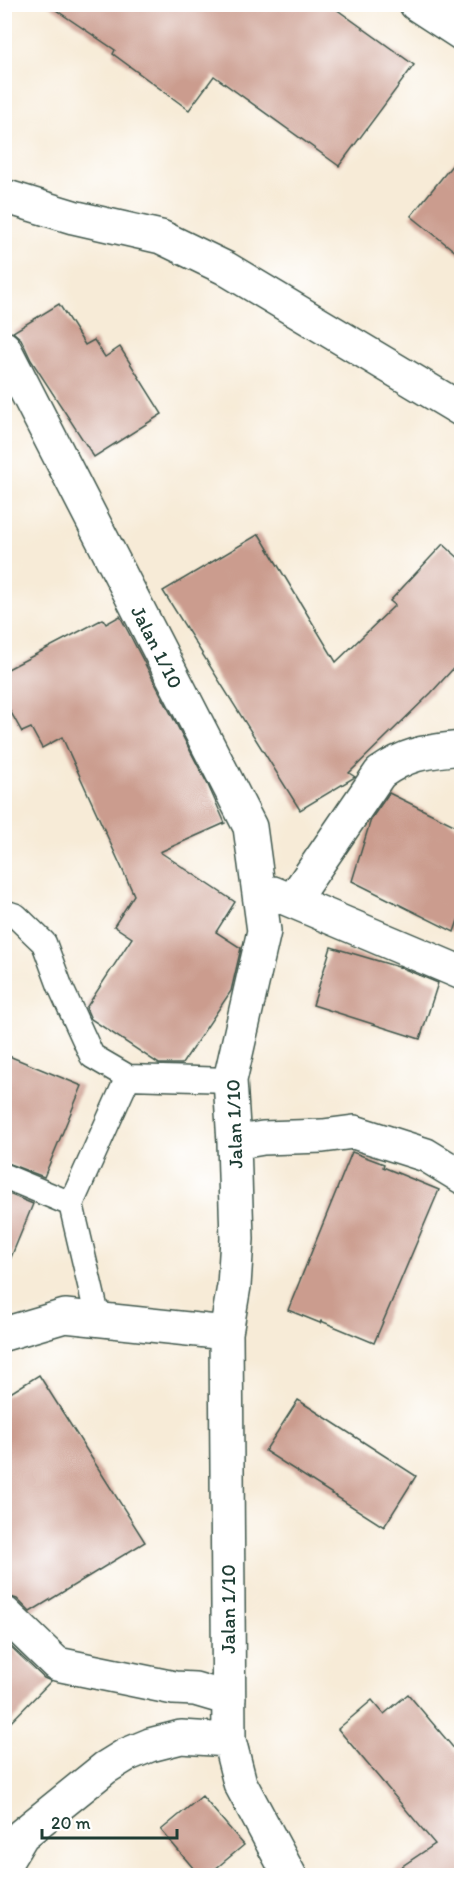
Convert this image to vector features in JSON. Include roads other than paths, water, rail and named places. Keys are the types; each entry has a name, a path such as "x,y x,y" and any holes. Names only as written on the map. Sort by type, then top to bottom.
{"street":[{"path":"416,4 462,34"},
{"path":"4,196 73,217 161,237 225,268 462,410"},
{"name":"Jalan 1/10","path":"4,348 250,827 264,931 230,1080 237,1239 234,1286 226,1333 229,1740 240,1783 290,1875"},
{"path":"293,900 380,772 400,760 422,752 462,747"},
{"path":"260,888 462,973"},
{"path":"234,1143 264,1138 323,1136 354,1132 426,1155 462,1178"},
{"path":"4,1334 65,1316 226,1333"},
{"path":"4,1614 57,1664 174,1688 195,1689 229,1699"},
{"path":"4,1865 22,1835 105,1768 126,1755 150,1745 182,1737 229,1740"}],"lane":[{"path":"4,912 16,916 44,943 60,986 92,1056 128,1077 230,1080"},
{"path":"98,1319 71,1204 128,1077"},
{"path":"4,1176 71,1204"}]}
